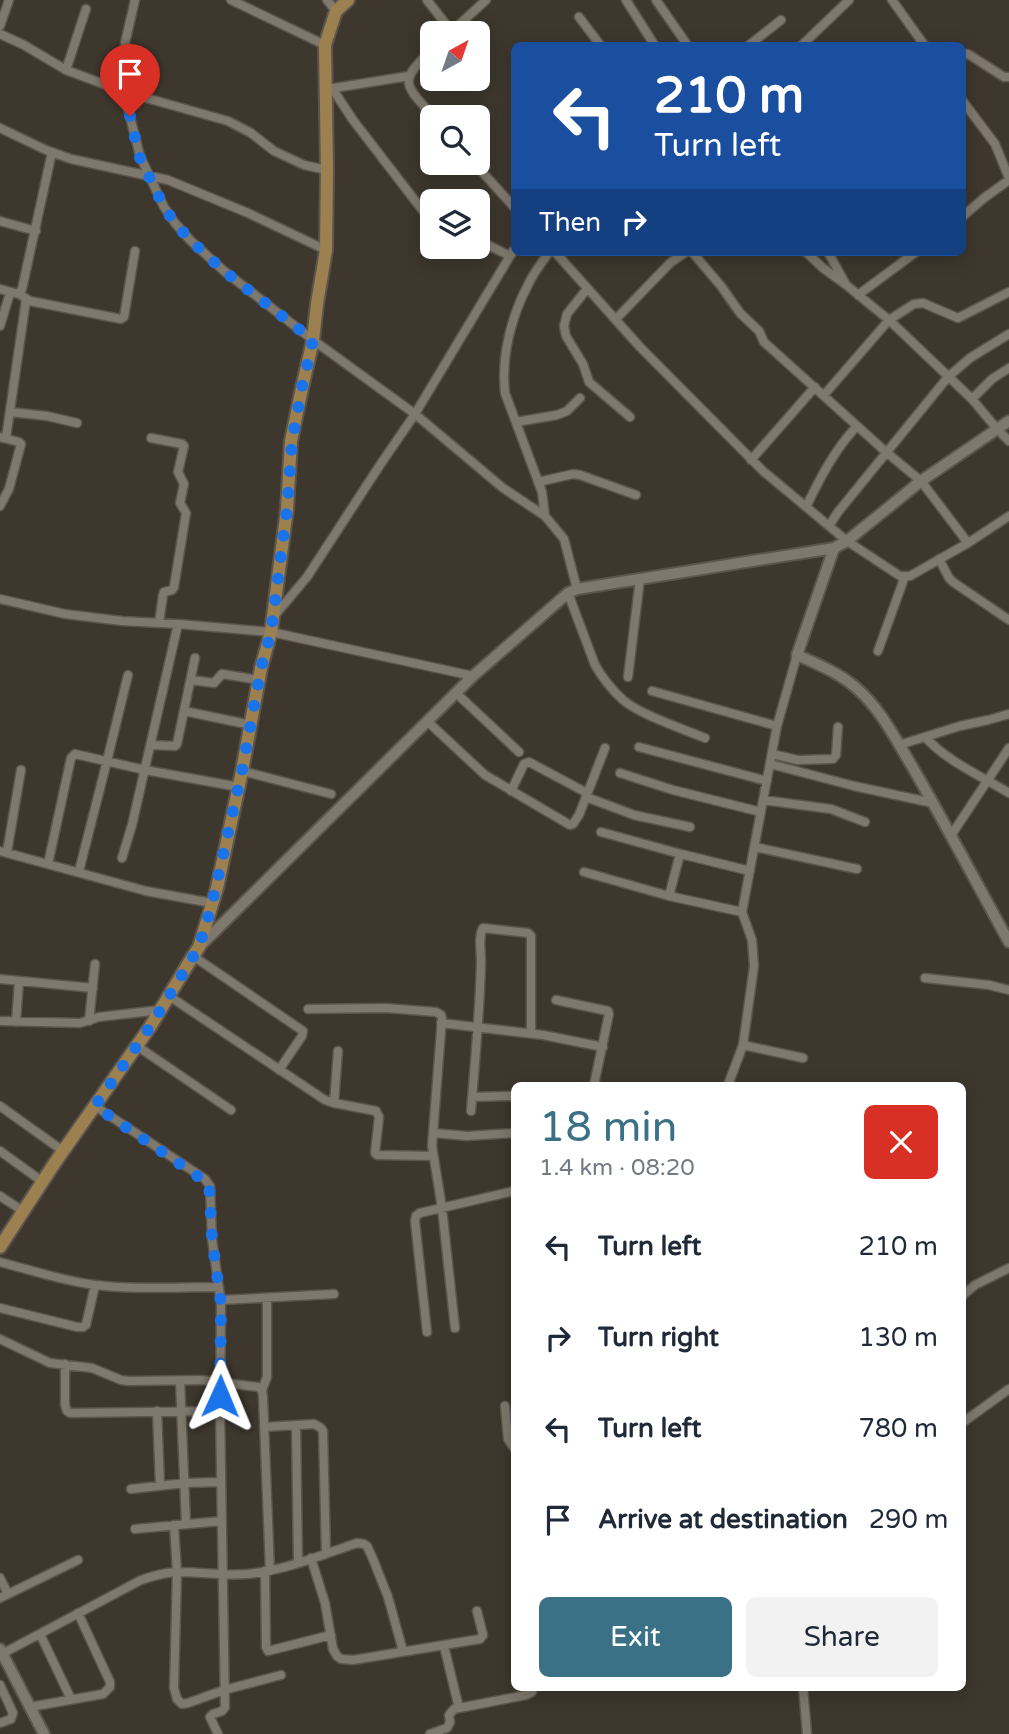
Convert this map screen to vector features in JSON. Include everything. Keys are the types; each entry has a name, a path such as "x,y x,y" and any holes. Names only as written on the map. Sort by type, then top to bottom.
{"main road":[{"path":"0,1247 169,996 196,952 212,904 271,632 287,509 292,441 313,340 326,250 328,89 325,44 336,11 348,0"}],"street":[{"path":"0,26 9,0"},
{"path":"135,0 125,43 125,92 139,156 164,207 190,240 224,271 415,414 503,488 545,516 564,539 573,591 595,665 601,675 623,699 639,710 705,738"},
{"path":"231,0 325,44"},
{"path":"327,0 336,11"},
{"path":"427,0 442,21"},
{"path":"464,21 486,0"},
{"path":"626,0 652,42"},
{"path":"656,0 685,42"},
{"path":"805,42 849,0"},
{"path":"892,0 922,42"},
{"path":"66,70 86,9"},
{"path":"579,17 598,42"},
{"path":"753,42 781,20"},
{"path":"0,34 66,70 125,92 228,121 251,133 274,151 304,165 327,170"},
{"path":"966,54 1004,77 1009,77"},
{"path":"420,61 409,76 408,85 411,93 422,105"},
{"path":"409,76 328,89 420,207"},
{"path":"966,105 995,144 1009,179 966,214"},
{"path":"0,128 71,159 168,180 326,250"},
{"path":"0,326 22,289 52,152"},
{"path":"485,175 511,204"},
{"path":"0,220 36,230"},
{"path":"490,245 511,253"},
{"path":"0,289 121,319 124,317 135,250"},
{"path":"273,617 307,577 415,414 511,255"},
{"path":"545,516 544,497 505,393 504,378 509,341 523,293 549,256"},
{"path":"556,256 640,348 751,460 847,541 900,576 910,576 1009,516"},
{"path":"616,319 670,263 680,256"},
{"path":"695,256 740,313 759,331 764,342 921,481 968,543"},
{"path":"810,256 889,320 972,399 1009,441"},
{"path":"830,256 845,284"},
{"path":"858,295 911,256"},
{"path":"587,289 567,314 564,326 566,336 583,364 589,382 630,417"},
{"path":"824,395 889,320 919,303 958,318 1009,292"},
{"path":"0,506 9,489 21,444 3,438 10,412 19,295"},
{"path":"830,526 838,512 948,377 970,358 1009,334"},
{"path":"972,399 992,379 1009,368"},
{"path":"751,460 815,387"},
{"path":"516,422 557,415 567,411 580,398"},
{"path":"10,412 77,423"},
{"path":"279,1070 303,1031 196,952 473,676 573,591 834,548 847,541 921,481 1009,421"},
{"path":"806,506 842,443 857,426"},
{"path":"151,438 184,446 178,472 184,484 180,503 186,513 174,587 163,594 159,623"},
{"path":"538,482 573,474 636,495"},
{"path":"729,1082 743,1045 754,966 752,940 742,912 777,726 797,655 834,548"},
{"path":"939,559 953,582 1009,620"},
{"path":"878,651 905,576"},
{"path":"628,677 640,579"},
{"path":"0,599 65,614 122,621 271,632 473,676"},
{"path":"122,858 178,624"},
{"path":"797,655 855,686 882,717 952,834 1009,942"},
{"path":"151,745 176,746 195,659"},
{"path":"191,680 215,683 222,674 259,680"},
{"path":"79,872 128,675"},
{"path":"652,691 777,726"},
{"path":"456,693 519,751"},
{"path":"184,711 251,724"},
{"path":"899,746 960,726 1009,714"},
{"path":"427,721 485,775 570,825 579,815 605,748"},
{"path":"771,759 833,759 836,755 838,727"},
{"path":"925,737 936,749 961,767 1009,793"},
{"path":"639,747 767,781"},
{"path":"952,834 1009,748"},
{"path":"48,864 71,758 76,754 239,787"},
{"path":"771,759 855,786 933,803"},
{"path":"511,791 524,764 529,762 587,795 634,815 690,827"},
{"path":"21,770 4,851 146,891 212,904"},
{"path":"242,771 331,794"},
{"path":"620,774 761,811"},
{"path":"763,800 831,809 865,822"},
{"path":"601,832 750,871"},
{"path":"755,847 857,869"},
{"path":"669,896 680,854"},
{"path":"584,872 669,896 742,912"},
{"path":"471,1111 479,1028 480,933 483,928 528,933 531,936 531,1033"},
{"path":"89,1021 95,964"},
{"path":"925,978 989,985 1009,990"},
{"path":"0,979 93,988"},
{"path":"16,1022 19,981"},
{"path":"169,996 316,1095 334,1103 378,1112 375,1153 379,1156 433,1156"},
{"path":"556,1000 608,1011 610,1014 595,1082"},
{"path":"308,1009 386,1008 436,1012 440,1015 433,1156 442,1208 455,1328"},
{"path":"0,1021 80,1023 99,1017 160,1010"},
{"path":"441,1023 560,1037 603,1047"},
{"path":"743,1045 803,1058"},
{"path":"136,1046 231,1110"},
{"path":"334,1103 338,1051"},
{"path":"472,1097 511,1096"},
{"path":"0,1106 63,1151"},
{"path":"95,1106 209,1184 212,1239 221,1300 220,1482 224,1689 223,1710 210,1717 218,1734"},
{"path":"433,1133 467,1136 511,1133"},
{"path":"0,1151 43,1182"},
{"path":"427,1332 415,1218 420,1213 511,1192"},
{"path":"0,1195 23,1211"},
{"path":"0,1262 95,1285 219,1287"},
{"path":"966,1293 975,1285 1009,1268"},
{"path":"0,1308 83,1327 86,1325 95,1285"},
{"path":"221,1300 334,1294"},
{"path":"267,1298 267,1377 262,1390 268,1571 266,1647 268,1651 331,1635"},
{"path":"0,1339 41,1360 92,1367 121,1380 201,1380 251,1385 262,1390"},
{"path":"65,1364 65,1405 70,1413 220,1411"},
{"path":"180,1381 186,1524"},
{"path":"966,1420 1009,1389"},
{"path":"505,1406 511,1445"},
{"path":"157,1411 160,1485"},
{"path":"296,1425 298,1562"},
{"path":"264,1427 318,1425 323,1431 326,1553"},
{"path":"131,1489 220,1482"},
{"path":"135,1529 221,1521"},
{"path":"174,1525 177,1572 174,1688 177,1699 182,1704 188,1703 224,1689 281,1675"},
{"path":"44,1734 1,1653 141,1580 160,1574 177,1572 222,1575 268,1571 357,1543 364,1544 388,1597 403,1651"},
{"path":"311,1558 325,1603 333,1649 341,1659 353,1660 481,1639 483,1635 477,1611"},
{"path":"0,1578 4,1596 78,1560"},
{"path":"30,1707 103,1693 110,1688 110,1682 78,1614"},
{"path":"40,1634 71,1699"},
{"path":"444,1646 458,1708"},
{"path":"0,1685 13,1713 11,1719 0,1723"},
{"path":"429,1734 447,1728 450,1712 458,1708 526,1695 532,1691"},
{"path":"803,1691 807,1734"}],"route":[{"path":"130,116 139,156 164,207 175,223 224,271 313,340 295,420 271,632 261,668 242,771 212,904 199,947 150,1027 95,1106 205,1179 210,1186 212,1239 221,1296 220,1396"}]}
